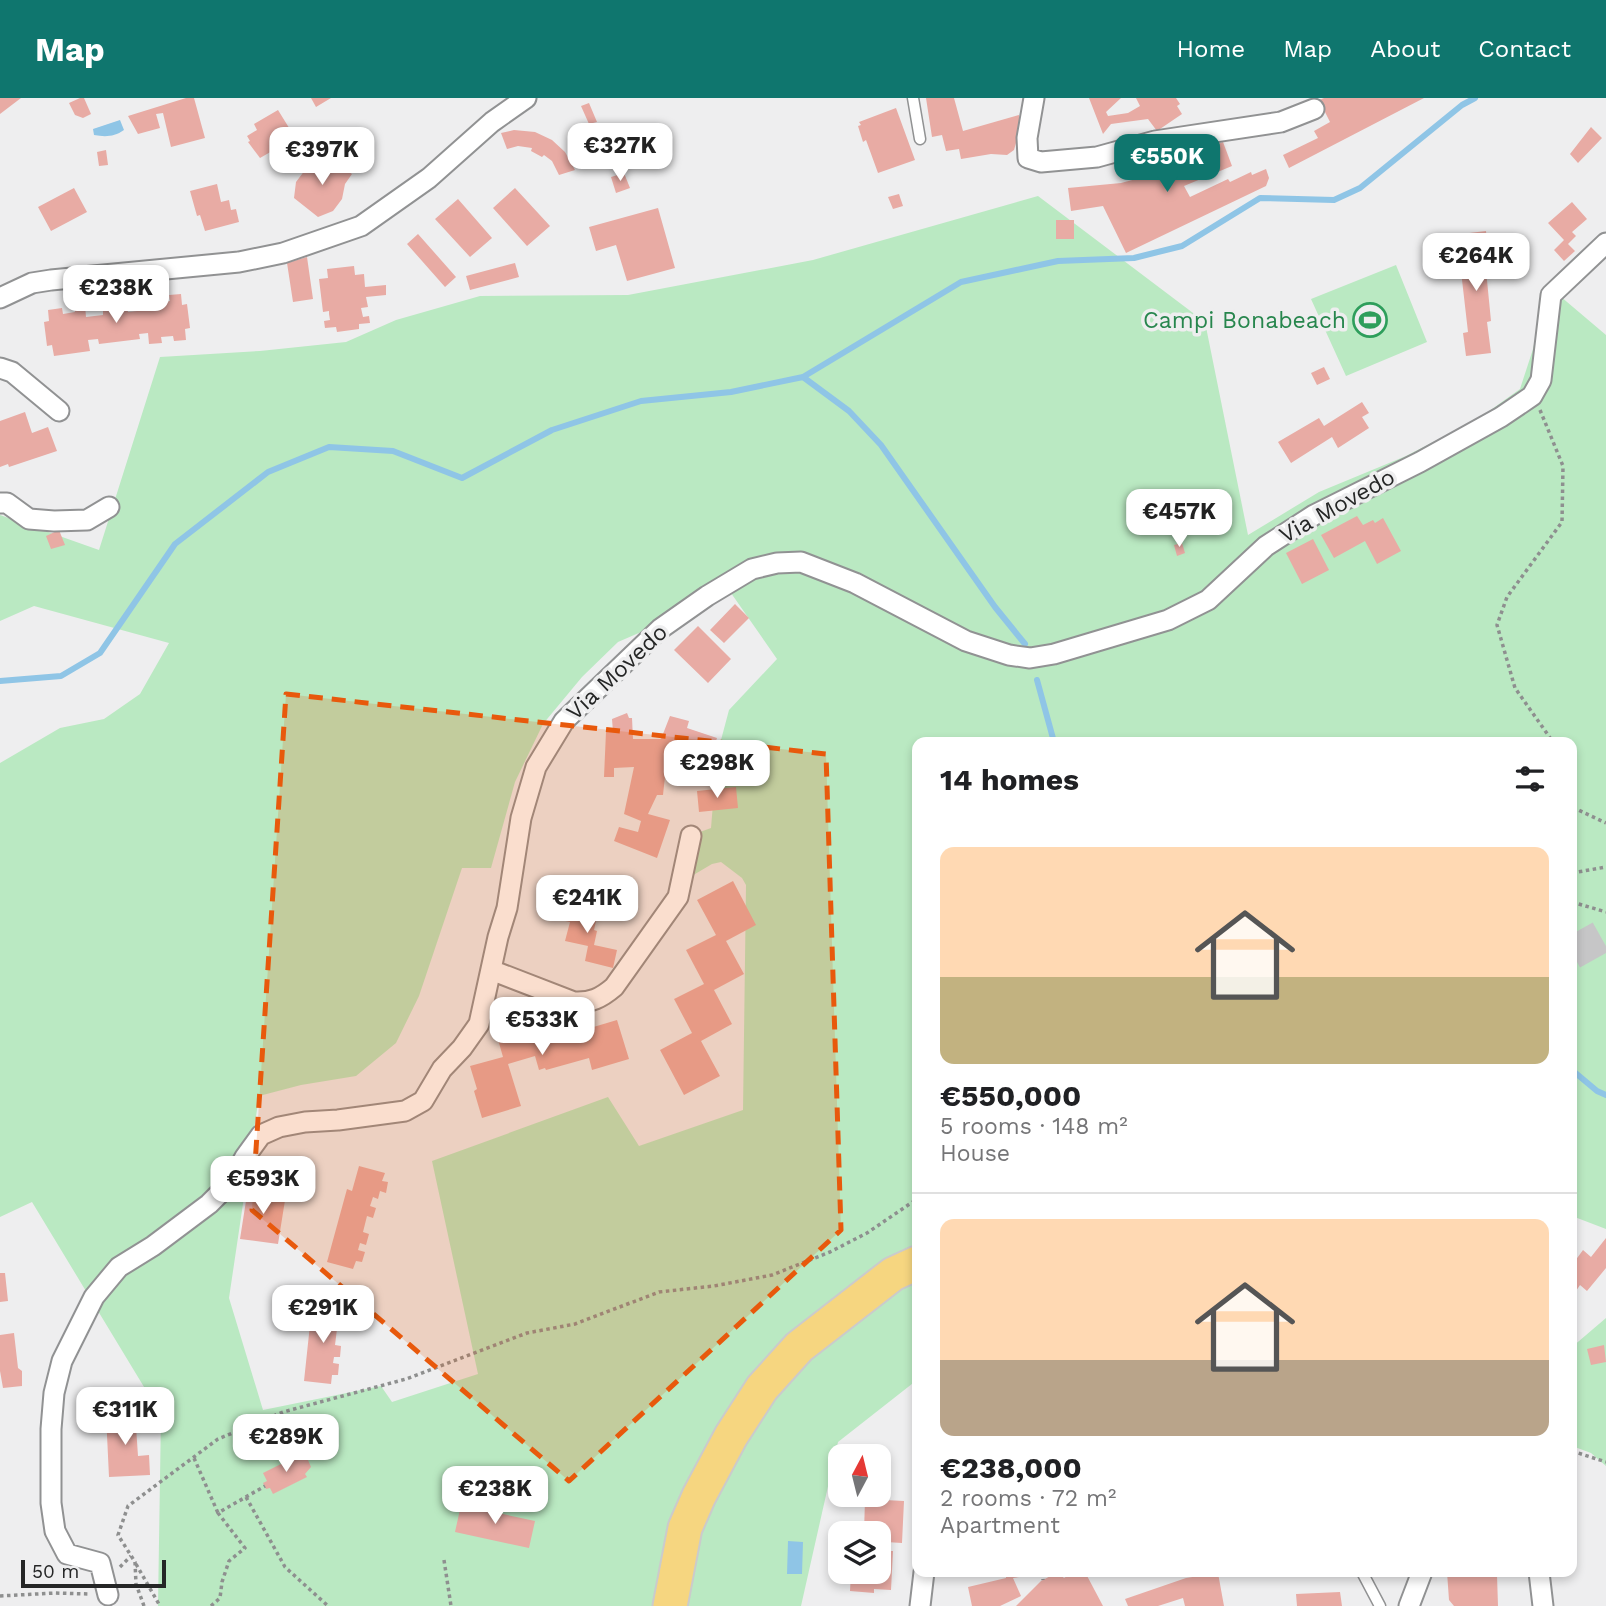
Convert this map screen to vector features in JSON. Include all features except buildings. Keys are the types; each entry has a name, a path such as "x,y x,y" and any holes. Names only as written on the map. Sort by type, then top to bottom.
{"highway":[{"path":"670,1606 685,1528 731,1436 762,1388 799,1347 893,1274 912,1265"}],"street":[{"path":"0,298 32,283 51,279 239,262 279,254 360,226 429,178 492,122 526,98"},
{"path":"1034,98 1027,138 1028,158 1041,162 1097,157 1154,141 1281,122 1314,109"},
{"path":"1532,396 1541,380 1551,295 1606,243"},
{"path":"0,368 12,372 59,411"},
{"name":"Via Movedo","path":"108,1595 100,1563 67,1554 55,1531 51,1503 54,1393 62,1361 93,1297 119,1267 153,1246 209,1204 232,1181 261,1135 279,1127 305,1122 338,1121 405,1111 423,1101 442,1069 463,1048 479,1024 507,908 521,818 536,767 564,721 660,629 752,569 777,563 801,562 855,583 966,641 1009,655 1030,658 1054,654 1168,620 1208,600 1266,546 1314,515 1420,462 1502,417 1532,396"},
{"path":"0,503 7,503 29,519 54,521 87,520 109,507"},
{"path":"491,970 574,1002 603,997 614,987 678,897 691,836"},
{"path":"920,1606 923,1577"},
{"path":"1409,1606 1420,1577"},
{"path":"1540,1577 1543,1606"}],"lane":[{"path":"913,98 920,138"},
{"path":"1365,1577 1380,1606"}],"path":[{"path":"1532,396 1563,466 1562,522 1507,597 1497,625 1515,688 1549,737"},
{"path":"1577,809 1606,823"},
{"path":"1577,872 1606,867"},
{"path":"1577,903 1606,912"},
{"path":"160,1606 118,1535 128,1506 218,1439 283,1412 406,1379 527,1334 575,1324 659,1292 714,1286 772,1275 830,1252 867,1233 912,1202"},
{"path":"1577,1453 1606,1462"},
{"path":"194,1457 218,1513 245,1548 229,1561 220,1598 211,1606"},
{"path":"218,1513 265,1486"},
{"path":"246,1497 285,1567 328,1606"},
{"path":"444,1560 452,1606"},
{"path":"135,1562 136,1584 144,1606"},
{"path":"0,1596 55,1593 108,1595"}],"highlighted area":[{"path":"286,694 826,754 841,1230 569,1481 252,1210"}],"green space":[{"path":"1038,196 1205,322 1248,535 1319,492 1406,456 1478,419 1520,389 1533,349 1547,285 1606,335 1606,1229 1577,1218 1577,737 912,737 912,1384 838,1444 828,1444 828,1486 801,1606 158,1606 161,1415 32,1202 0,1217 0,763 60,728 104,719 140,694 169,643 34,606 0,621 0,515 99,550 160,357 346,342 396,320 480,296 628,295 813,260","holes":["731,593 777,659 729,710 717,755 711,828 700,832 690,877 712,864 721,862 742,878 746,885 743,1110 639,1146 608,1097 432,1161 478,1374 392,1402 381,1386 263,1410 229,1298 259,1096 301,1085 356,1076 396,1043 419,996 462,868 491,868 515,782 543,724 582,677 618,642"]},
{"name":"Campi Bonabeach","path":"1396,265 1427,342 1346,376 1311,299"},
{"path":"1606,1318 1606,1466 1591,1453 1577,1448 1577,1343"}],"water":[{"path":"120,120 124,130 109,136 94,135 93,129"},
{"path":"788,1541 803,1542 802,1574 787,1574"}],"waterway":[{"path":"0,681 61,676 100,653 175,544 268,472 329,447 393,451 462,478 552,430 641,401 731,392 803,377 961,282 1058,261 1134,258 1182,246 1260,198 1334,200 1360,188 1462,105 1475,98"},
{"path":"803,377 849,411 881,445 995,607 1025,644"},
{"path":"1037,680 1053,737"},
{"path":"1577,1074 1606,1095"}],"tunnel":[{"path":"1577,950 1606,934"}],"place":[{"name":"Campi Bonabeach","path":"1370,320"}]}
